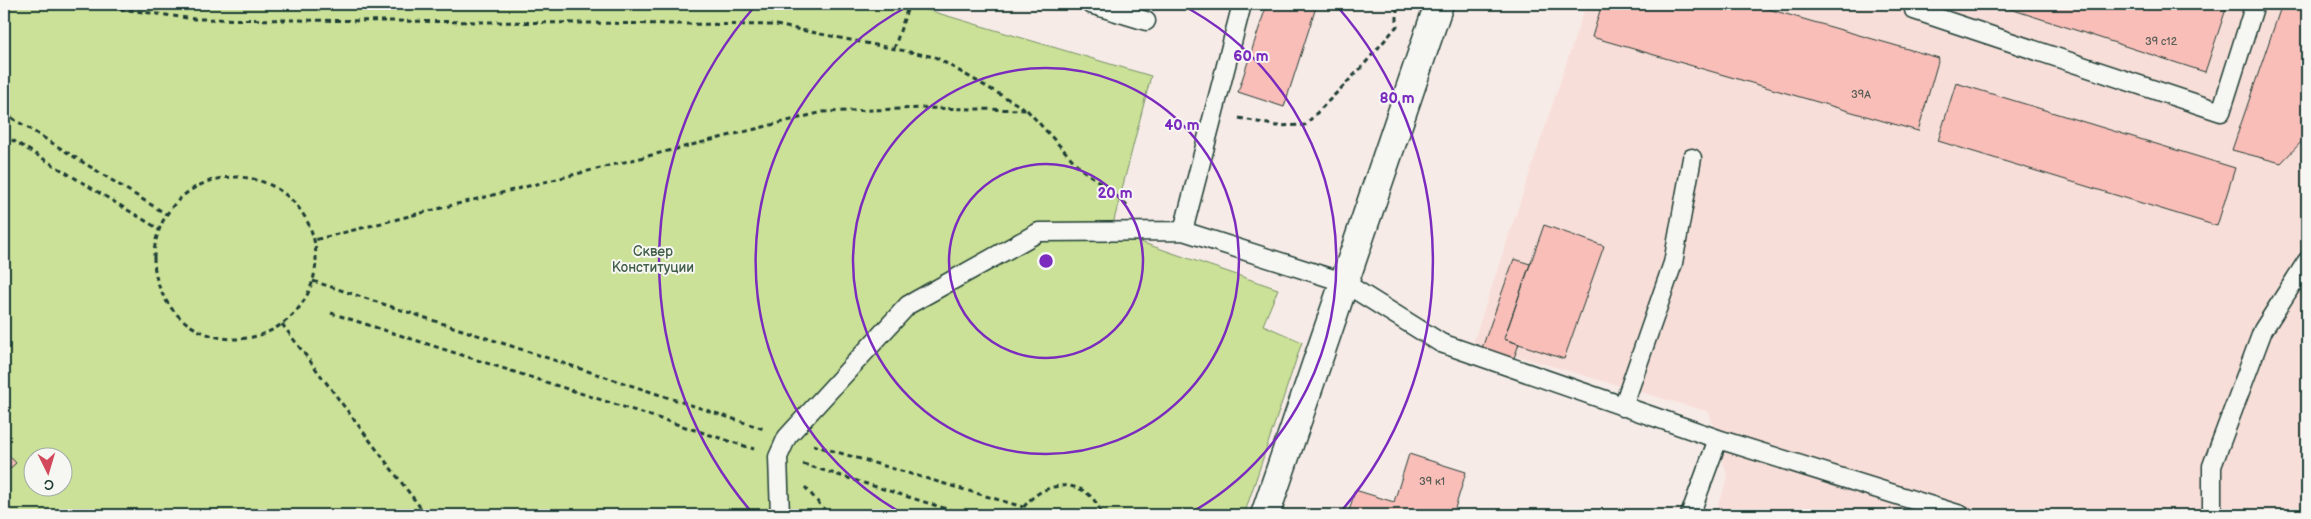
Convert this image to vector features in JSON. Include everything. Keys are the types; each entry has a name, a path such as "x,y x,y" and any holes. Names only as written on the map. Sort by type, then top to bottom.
{"street":[{"path":"1265,515 1439,4"}],"lane":[{"path":"1090,4 1146,21"},
{"path":"1183,231 1242,4"},
{"path":"1916,4 1914,10 2221,112 2255,4"},
{"path":"1623,407 1672,263 1692,158"},
{"path":"780,515 778,457 787,437 908,304 1039,232 1152,231 1183,231 1343,282 1442,343 1718,439 1961,515"},
{"path":"2212,515 2212,466 2262,330 2307,261"},
{"path":"1690,515 1718,439"}],"path":[{"path":"84,4 195,18 776,25 935,57 1027,110 1082,169 1111,190 1152,231"},
{"path":"894,49 909,4"},
{"path":"1214,112 1277,126 1305,125 1360,69 1396,26 1397,4"},
{"path":"314,240 823,112 923,108 1027,110"},
{"path":"4,113 166,214"},
{"path":"4,134 159,228"},
{"path":"233,177 249,178 264,182 291,199 301,211 314,240 316,256 313,282 304,301 282,324 253,337 237,339 206,334 179,316 161,290 156,276 154,252 159,228 166,214 188,191 202,184 233,177"},
{"path":"313,282 787,437 1023,507"},
{"path":"331,313 778,457 966,515"},
{"path":"282,324 426,515"},
{"path":"1019,515 1023,507 1041,491 1058,485 1075,488 1091,496 1099,506 1102,515"}],"shaded area":[{"path":"1586,4 2307,4 2307,515 1714,515 1728,478 1709,412 1473,343"}],"green space":[{"name":"Сквер Конституции","path":"4,4 907,4 1151,76 1111,232 1278,289 1263,325 1302,342 1244,515 4,515"}],"building":[{"path":"1267,4 1317,4 1284,107 1238,92"},
{"path":"1602,4 1751,4 1939,58 1918,131 1592,37"},
{"path":"1995,4 2210,4 2226,9 2205,72"},
{"path":"2282,4 2307,4 2307,136 2281,163 2232,150"},
{"path":"1956,83 2235,168 2217,226 1938,141"},
{"path":"1544,225 1604,246 1564,359 1504,339"},
{"path":"1514,259 1530,264 1504,339 1519,344 1514,358 1482,348"},
{"path":"4,450 16,463 4,474"},
{"path":"1409,454 1466,472 1453,515 1348,515 1355,490 1394,502"}]}
